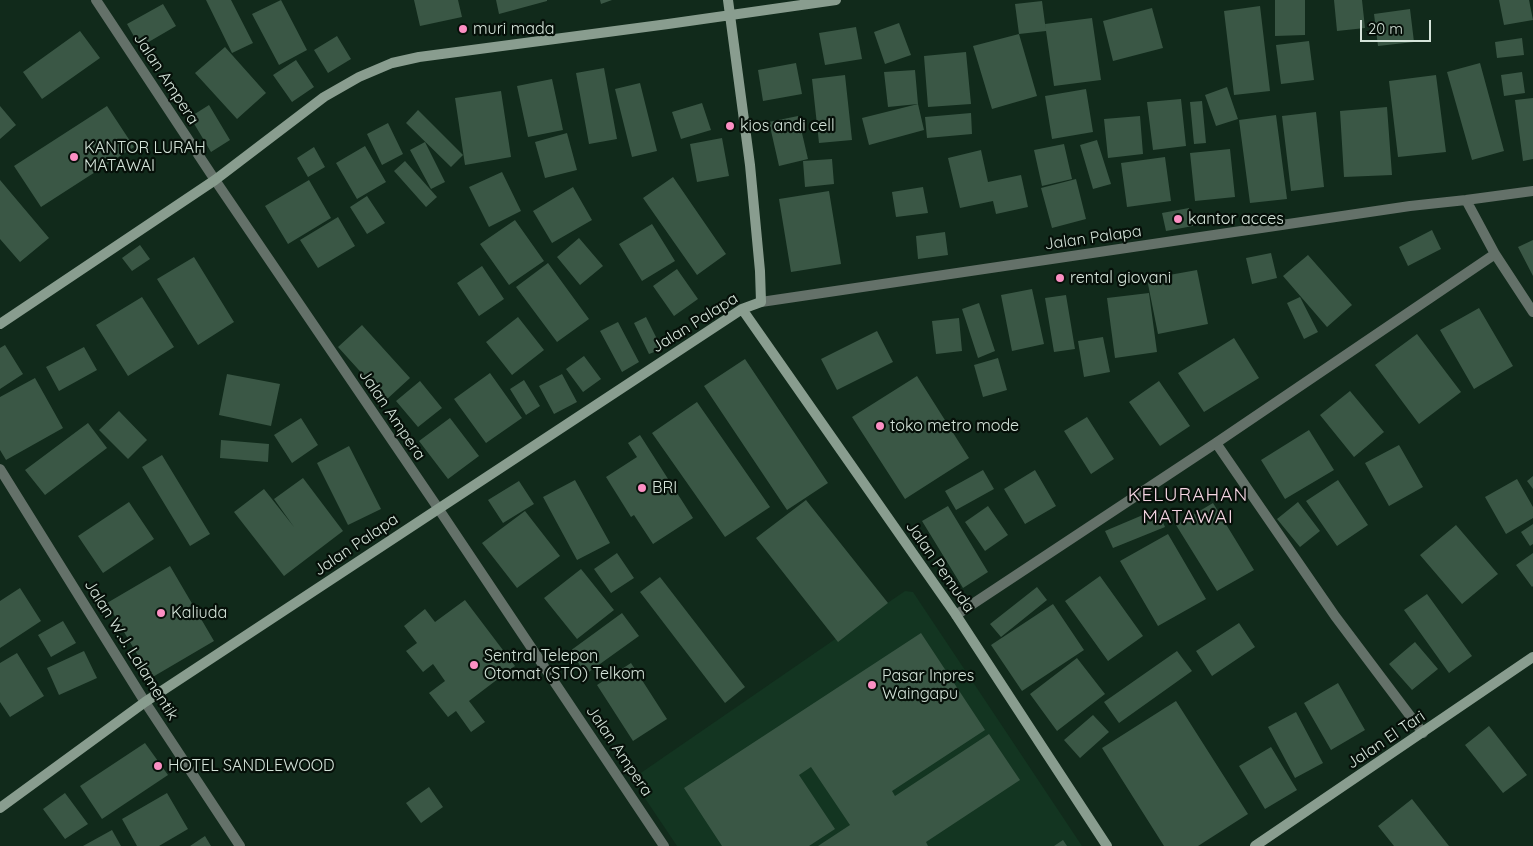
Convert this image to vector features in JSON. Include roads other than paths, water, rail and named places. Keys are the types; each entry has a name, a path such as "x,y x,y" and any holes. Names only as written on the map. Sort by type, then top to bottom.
{"street":[{"name":"Jalan Ampera","path":"96,0 215,180 438,508 664,846"},
{"path":"728,0 750,165 761,302"},
{"path":"0,324 215,180 324,97 392,63 419,57 836,0"},
{"name":"Jalan Palapa","path":"0,808 145,702 742,309 761,302 1410,206 1533,191"},
{"path":"1466,200 1495,254 1533,312"},
{"path":"956,615 1216,443 1495,254"},
{"name":"Jalan Pemuda","path":"742,309 956,615 1107,846"},
{"path":"1216,443 1335,616 1423,733"},
{"name":"Jalan W.J. Lalamentik","path":"0,469 145,702 240,846"},
{"name":"Jalan El Tari","path":"1255,846 1533,657"}],"place":[{"name":"muri mada","path":"463,29"},
{"name":"kios andi cell","path":"730,126"},
{"name":"KANTOR LURAH MATAWAI","path":"74,157"},
{"name":"kantor acces","path":"1178,219"},
{"name":"rental giovani","path":"1060,278"},
{"name":"toko metro mode","path":"880,426"},
{"name":"BRI","path":"642,488"},
{"name":"Kaliuda","path":"161,613"},
{"name":"Sentral Telepon Otomat (STO) Telkom","path":"474,665"},
{"name":"Pasar Inpres Waingapu","path":"872,685"},
{"name":"HOTEL SANDLEWOOD","path":"158,766"}],"district":[{"name":"KELURAHAN MATAWAI","path":"1188,506"}]}
